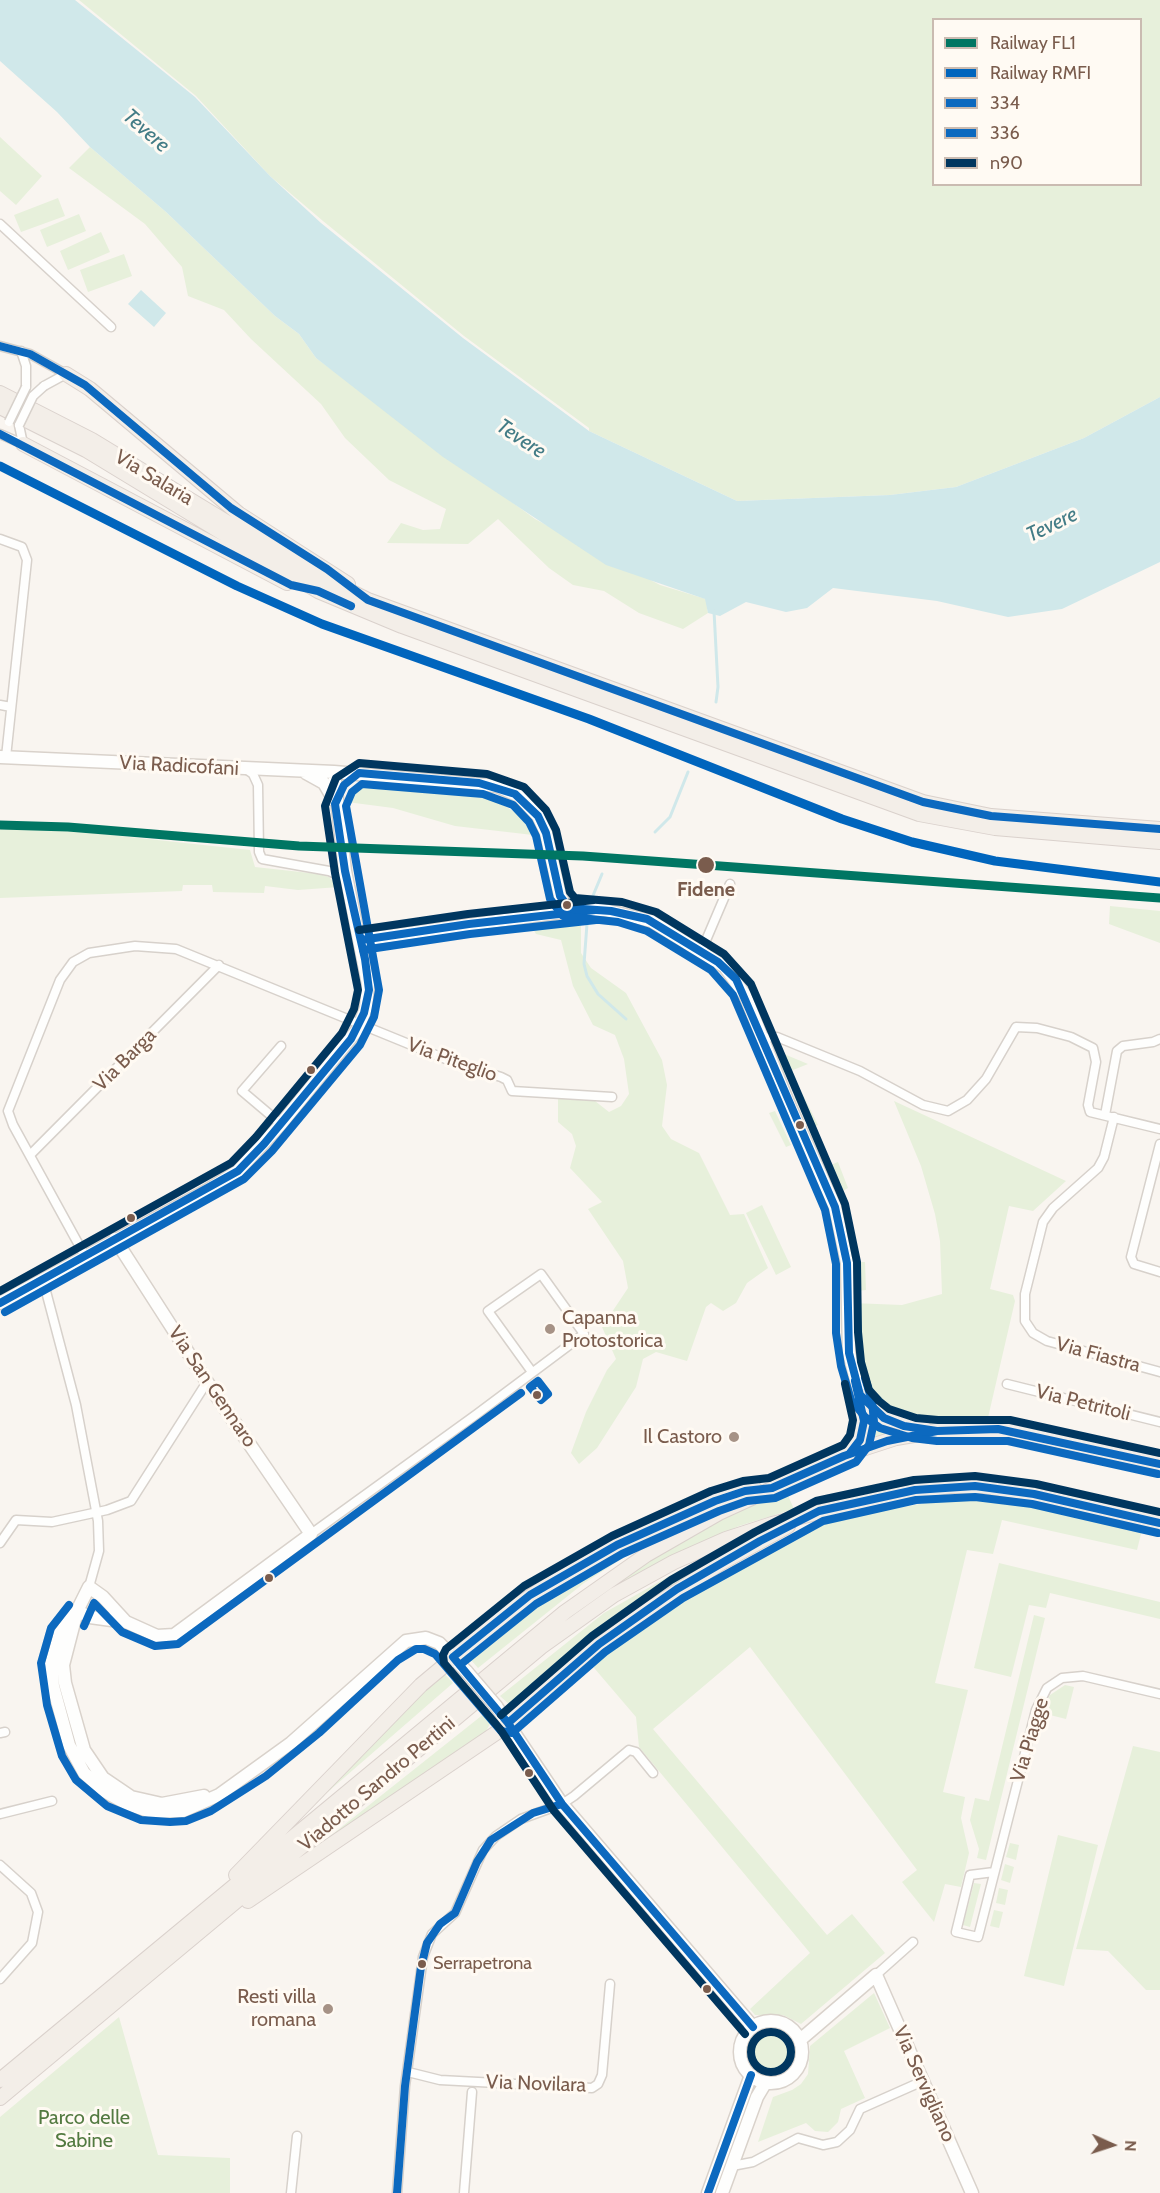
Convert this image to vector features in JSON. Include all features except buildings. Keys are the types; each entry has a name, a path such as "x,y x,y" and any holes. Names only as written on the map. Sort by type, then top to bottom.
{"main road":[{"path":"66,374 90,389 239,514 327,569 368,600"},
{"name":"Via Salaria","path":"0,393 82,434 302,568 368,600 876,787 923,802 991,816 1160,829"},
{"name":"Via Salaria","path":"0,407 86,450 318,591 402,626 919,814 994,828 1160,842"},
{"path":"23,444 291,585 318,591"},
{"path":"860,1395 885,1418 904,1426 937,1431"},
{"path":"850,1453 863,1430 860,1395"},
{"path":"205,1918 289,1819 453,1656 530,1596 616,1545 715,1501 745,1491 772,1488 850,1453 896,1438 937,1431 1009,1430 1160,1464"},
{"path":"205,1918 308,1862 508,1723 599,1644 677,1589 760,1541 819,1511 908,1491 975,1486 1034,1494 1160,1523"},
{"name":"Viadotto Sandro Pertini","path":"0,2098 205,1918 573,1605 671,1540 772,1488"},
{"name":"Viadotto Sandro Pertini","path":"0,2080 541,1647 596,1607 633,1584 711,1545 758,1528 819,1511"}],"street":[{"path":"0,225 111,327"},
{"path":"0,346 21,351 66,374"},
{"path":"21,351 26,366 26,387 9,422 0,432 23,444"},
{"path":"23,444 19,425 34,394 66,374"},
{"path":"0,539 22,547 27,560 11,707 3,757"},
{"path":"0,705 11,707"},
{"name":"Via Radicofani","path":"3,757 246,769 256,777 259,792 259,852 265,862 345,875"},
{"path":"246,769 359,773 485,784 511,791 529,804 545,829 557,884 564,903 576,910"},
{"path":"299,771 321,780 335,795"},
{"path":"0,1303 234,1173 281,1124 351,1039 360,1024 369,990 361,940 345,875 334,772"},
{"path":"335,795 359,773"},
{"path":"701,952 730,884"},
{"path":"361,940 576,910 611,910 644,918 721,964 736,979 745,995 832,1199 842,1231 849,1280 849,1353 860,1395"},
{"name":"Via Piteglio","path":"10,1120 9,1109 60,980 76,959 99,951 156,946 188,953 360,1024 501,1077 514,1091 612,1096"},
{"name":"Via Barga","path":"30,1155 219,965"},
{"path":"762,1038 777,1037 860,1071 930,1108 948,1111 967,1100 986,1079 1016,1027 1037,1028 1071,1037 1093,1048 1096,1064 1088,1108 1092,1113 1160,1129"},
{"name":"Via Fiastra","path":"1160,1039 1123,1046 1117,1051 1104,1157 1098,1168 1053,1208 1043,1222 1025,1294 1025,1321 1033,1333 1047,1341 1160,1372"},
{"path":"281,1046 242,1091 281,1124"},
{"path":"0,1125 10,1120 85,1256"},
{"path":"1160,1144 1131,1257 1134,1264 1160,1272"},
{"name":"Via San Gennaro","path":"115,1239 207,1382 311,1534"},
{"path":"77,1611 92,1618 126,1622 149,1633 165,1637 180,1632 210,1611 584,1334 541,1274 488,1311 532,1372"},
{"path":"43,1280 76,1405 100,1532 99,1551 88,1587 77,1611 56,1641 57,1679 71,1751 84,1773 108,1795 136,1808 169,1812 194,1807 228,1789 291,1743 404,1643 416,1638 430,1639 441,1644 453,1656 496,1706 562,1804 753,2027"},
{"path":"0,1543 16,1520 45,1523 96,1513 123,1505 134,1498 207,1382"},
{"name":"Via Petritoli","path":"1007,1384 1160,1422"},
{"path":"88,1587 102,1596 126,1622"},
{"name":"Via Piagge","path":"994,1872 970,1875 956,1932 978,1937 1037,1705 1049,1686 1062,1678 1083,1676 1160,1694"},
{"path":"57,1679 69,1699 82,1745 91,1763 103,1778 121,1792 144,1802 168,1804 228,1789"},
{"path":"397,2193 408,2072 422,1962 430,1938 444,1921 455,1913 477,1862 491,1840 533,1813 562,1804 629,1750 636,1752 653,1773"},
{"path":"0,1814 52,1801"},
{"path":"0,1865 27,1888 38,1912 32,1943 0,1979"},
{"path":"800,2040 913,1942"},
{"name":"Via Servigliano","path":"876,1975 972,2193"},
{"name":"Via Novilara","path":"408,2072 440,2080 586,2088 596,2086 602,2075 610,1984"},
{"path":"764,2022 781,2022 793,2029 800,2040 801,2058 795,2072 783,2080 766,2082 751,2076 742,2063 740,2048 746,2034 753,2027 764,2022"},
{"path":"708,2193 751,2076"},
{"path":"732,2166 749,2164 798,2138 823,2145 837,2142 850,2130 860,2109 923,2080"},
{"path":"722,2193 757,2097 766,2082"},
{"path":"464,2193 472,2092"},
{"path":"291,2193 297,2136"}],"green space":[{"path":"79,0 1160,0 1160,397 1084,438 956,487 890,495 737,501 589,431 589,428 464,336 270,176 196,96"},
{"path":"0,137 42,176 16,205 0,191"},
{"path":"90,147 166,212 275,316 299,334 316,358 535,519 660,585 706,599 708,613 683,629 639,613 604,591 573,585 549,568 498,519 468,544 387,543 401,523 423,530 440,529 446,509 389,480 345,438 321,404 251,339 224,310 188,296 182,267 145,224 69,168"},
{"path":"58,198 65,216 21,232 14,215"},
{"path":"79,214 86,231 47,247 40,230"},
{"path":"101,232 110,252 68,270 60,251"},
{"path":"124,254 132,276 88,292 80,270"},
{"path":"365,786 493,799 518,814 533,835 455,826 393,808 347,802 353,790"},
{"path":"0,828 74,831 250,850 255,867 319,874 329,877 339,887 298,890 265,886 264,893 213,892 212,885 183,885 182,891 0,898"},
{"path":"1110,906 1160,911 1160,943 1109,924"},
{"path":"541,917 581,922 581,953 591,968 626,993 662,1060 667,1085 662,1126 671,1139 699,1153 730,1215 744,1214 768,1268 747,1283 736,1303 723,1311 711,1303 706,1307 687,1361 656,1352 643,1359 636,1387 597,1448 579,1464 571,1453 586,1412 607,1370 616,1359 602,1327 628,1288 623,1261 588,1209 602,1202 570,1168 576,1146 572,1134 558,1122 558,1098 595,1101 609,1112 621,1106 629,1094 624,1059 615,1035 593,1025 573,986 561,940 536,934 532,927"},
{"path":"772,1049 808,1064 783,1074"},
{"path":"802,1093 818,1125 810,1129 794,1097"},
{"path":"894,1101 1066,1181 1033,1211 1009,1206 990,1289 1013,1295 1015,1301 987,1422 924,1425 881,1410 864,1391 853,1354 852,1303 902,1305 942,1294 940,1241 935,1214 921,1166"},
{"path":"775,1111 791,1145 786,1147 769,1113"},
{"path":"838,1162 848,1188 839,1193 828,1166"},
{"path":"762,1205 791,1267 776,1275 746,1213"},
{"path":"855,1262 865,1262 866,1290 857,1291"},
{"path":"866,1412 883,1425 899,1430 864,1440"},
{"path":"785,1489 794,1509 739,1526 682,1552 616,1587 575,1613 634,1569 710,1525"},
{"path":"953,1498 1007,1499 1142,1530 1137,1550 1002,1520 993,1554 967,1550 935,1683 968,1690 943,1792 965,1797 961,1818 969,1853 961,1887 945,1884 934,1922 902,1882 917,1870 750,1647 653,1729 827,1935 852,1914 885,1953 801,2024 783,2015 755,2015 750,2009 810,1953 639,1747 636,1717 589,1662 734,1565 786,1540 838,1519"},
{"path":"654,1534 656,1537 584,1583 478,1668 471,1660 471,1650 526,1604 564,1579"},
{"path":"722,1551 724,1556 521,1705 511,1706 500,1696 604,1613 680,1570"},
{"path":"999,1563 1160,1602 1160,1619 1050,1593 1046,1608 1029,1605 1011,1677 974,1668"},
{"path":"1034,1615 1045,1618 986,1860 977,1858 979,1849 970,1820 975,1798 989,1801"},
{"path":"442,1671 453,1683 307,1810"},
{"path":"1065,1685 1074,1687 1066,1719 1042,1713 1050,1695"},
{"path":"485,1713 490,1724 485,1733 331,1838 329,1837"},
{"path":"1133,1746 1160,1752 1160,1990 1146,1990 1108,1951 1076,1949"},
{"path":"1058,1835 1098,1845 1064,1986 1024,1976"},
{"path":"1010,1843 1019,1845 1016,1860 1006,1857"},
{"path":"1005,1864 1014,1867 1010,1883 1001,1880"},
{"path":"974,1883 981,1884 970,1927 963,1925"},
{"path":"999,1888 1008,1890 1005,1905 996,1903"},
{"path":"994,1910 1003,1912 999,1928 990,1926"},
{"path":"874,1993 890,2028 844,2051 865,2098 841,2109 838,2122 828,2132 815,2131 806,2123 758,2142 773,2097 792,2090 801,2084 808,2074 810,2046"},
{"name":"Parco delle Sabine","path":"119,2017 158,2155 230,2158 230,2193 0,2193 0,2117"},
{"path":"772,2030 788,2036 794,2052 788,2068 772,2074 756,2068 750,2052 756,2036"}],"water":[{"name":"Tevere","path":"0,0 75,0 195,97 270,176 321,223 463,338 589,431 737,501 890,495 956,487 1084,438 1160,397 1160,562 1062,609 1008,617 937,601 833,588 807,608 786,612 746,602 720,616 708,613 705,599 606,565 443,457 316,358 299,334 275,316 166,212 90,147 57,112 0,61"},
{"path":"141,290 166,313 154,327 128,304"}],"waterway":[{"path":"714,611 718,687 716,702"},
{"path":"655,832 670,817 688,772"},
{"path":"592,898 602,874"},
{"path":"587,924 584,964 587,976 598,994 626,1019"}],"rail line":[{"name":"RMFI","path":"0,466 237,586 322,624 589,719 842,819 912,842 995,861 1160,882"},
{"name":"FL1","path":"0,825 68,827 299,846 583,856 1160,898"}],"transit line":[{"name":"334","path":"0,346 30,354 85,385 231,508 327,569 368,600 923,802 991,816 1160,829"},
{"name":"334","path":"0,434 291,585 318,591 351,606"},
{"name":"n90","path":"0,1291 231,1163 256,1137 342,1033 354,1009 358,990 335,873 325,806 336,778 359,763 487,774 524,787 546,810 556,830 570,892 575,898 622,902 656,912 724,954 751,984 845,1204 857,1262 861,1362 869,1390 879,1401 889,1409 916,1418 1010,1420 1160,1453"},
{"name":"334","path":"0,1303 238,1171 264,1144 351,1039 364,1013 369,990 365,959 345,871 335,804 344,785 359,773 479,783 515,794 538,816 546,833 560,896 569,908 611,911 647,919 718,962 736,979 835,1207 847,1263 849,1353 860,1395 884,1418 904,1426 937,1431"},
{"name":"336","path":"5,1312 244,1179 272,1151 360,1045 374,1017 379,990 346,806 352,792 362,784 483,794 513,805 529,822 536,836 550,899 563,916 618,922 647,931 711,970 733,995 825,1210 836,1264 836,1333 841,1366 851,1400 865,1417 880,1428 912,1438 937,1441 1008,1441 1158,1474"},
{"name":"n90","path":"359,930 468,914 594,900"},
{"name":"334","path":"361,940 469,924 595,910"},
{"name":"336","path":"363,950 470,934 596,920"},
{"name":"336","path":"460,1665 536,1604 622,1554 719,1511 747,1501 775,1498 856,1462 869,1445 874,1422 872,1401 865,1378"},
{"name":"336","path":"538,1381 548,1394 541,1400 530,1387 538,1381"},
{"name":"334","path":"850,1453 860,1440 864,1421 855,1381"},
{"name":"n90","path":"745,2034 554,1811 500,1729 444,1663 443,1655 446,1649 524,1586 612,1536 711,1491 743,1481 769,1478 843,1445 850,1435 853,1420 845,1384"},
{"name":"336","path":"84,1626 94,1603 122,1632 155,1646 178,1644 521,1393"},
{"name":"334","path":"453,1657 530,1595 617,1545 715,1501 745,1491 772,1488 844,1456 887,1441 937,1431 998,1429 1160,1464"},
{"name":"n90","path":"501,1715 592,1636 671,1580 755,1532 816,1501 914,1480 975,1476 1036,1484 1160,1512"},
{"name":"334","path":"508,1723 599,1644 677,1589 760,1541 819,1511 915,1490 975,1486 1034,1494 1160,1523"},
{"name":"336","path":"69,1605 51,1628 41,1663 47,1705 62,1756 76,1780 107,1806 141,1820 186,1821 211,1811 266,1776 319,1733 398,1660 416,1649 424,1649 435,1654 501,1731 512,1733 605,1652 683,1598 823,1521 916,1500 975,1497 1032,1504 1158,1533"},
{"name":"334","path":"453,1657 508,1723 562,1804 753,2027"},
{"name":"334","path":"397,2193 405,2086 421,1967 427,1943 440,1924 455,1913 477,1862 491,1840 533,1813 562,1804"},
{"name":"n90","path":"771,2032 779,2033 785,2038 790,2044 791,2052 790,2060 785,2066 779,2071 771,2072 763,2071 757,2066 752,2060 751,2052 752,2044 757,2038 763,2033 771,2032"},
{"name":"334","path":"708,2193 751,2075"}],"place":[{"name":"Fidene","path":"706,865"},
{"name":"Capanna Protostorica","path":"550,1329"},
{"name":"Il Castoro","path":"734,1437"},
{"name":"Serrapetrona","path":"422,1964"},
{"name":"Resti villa romana","path":"328,2009"}]}
